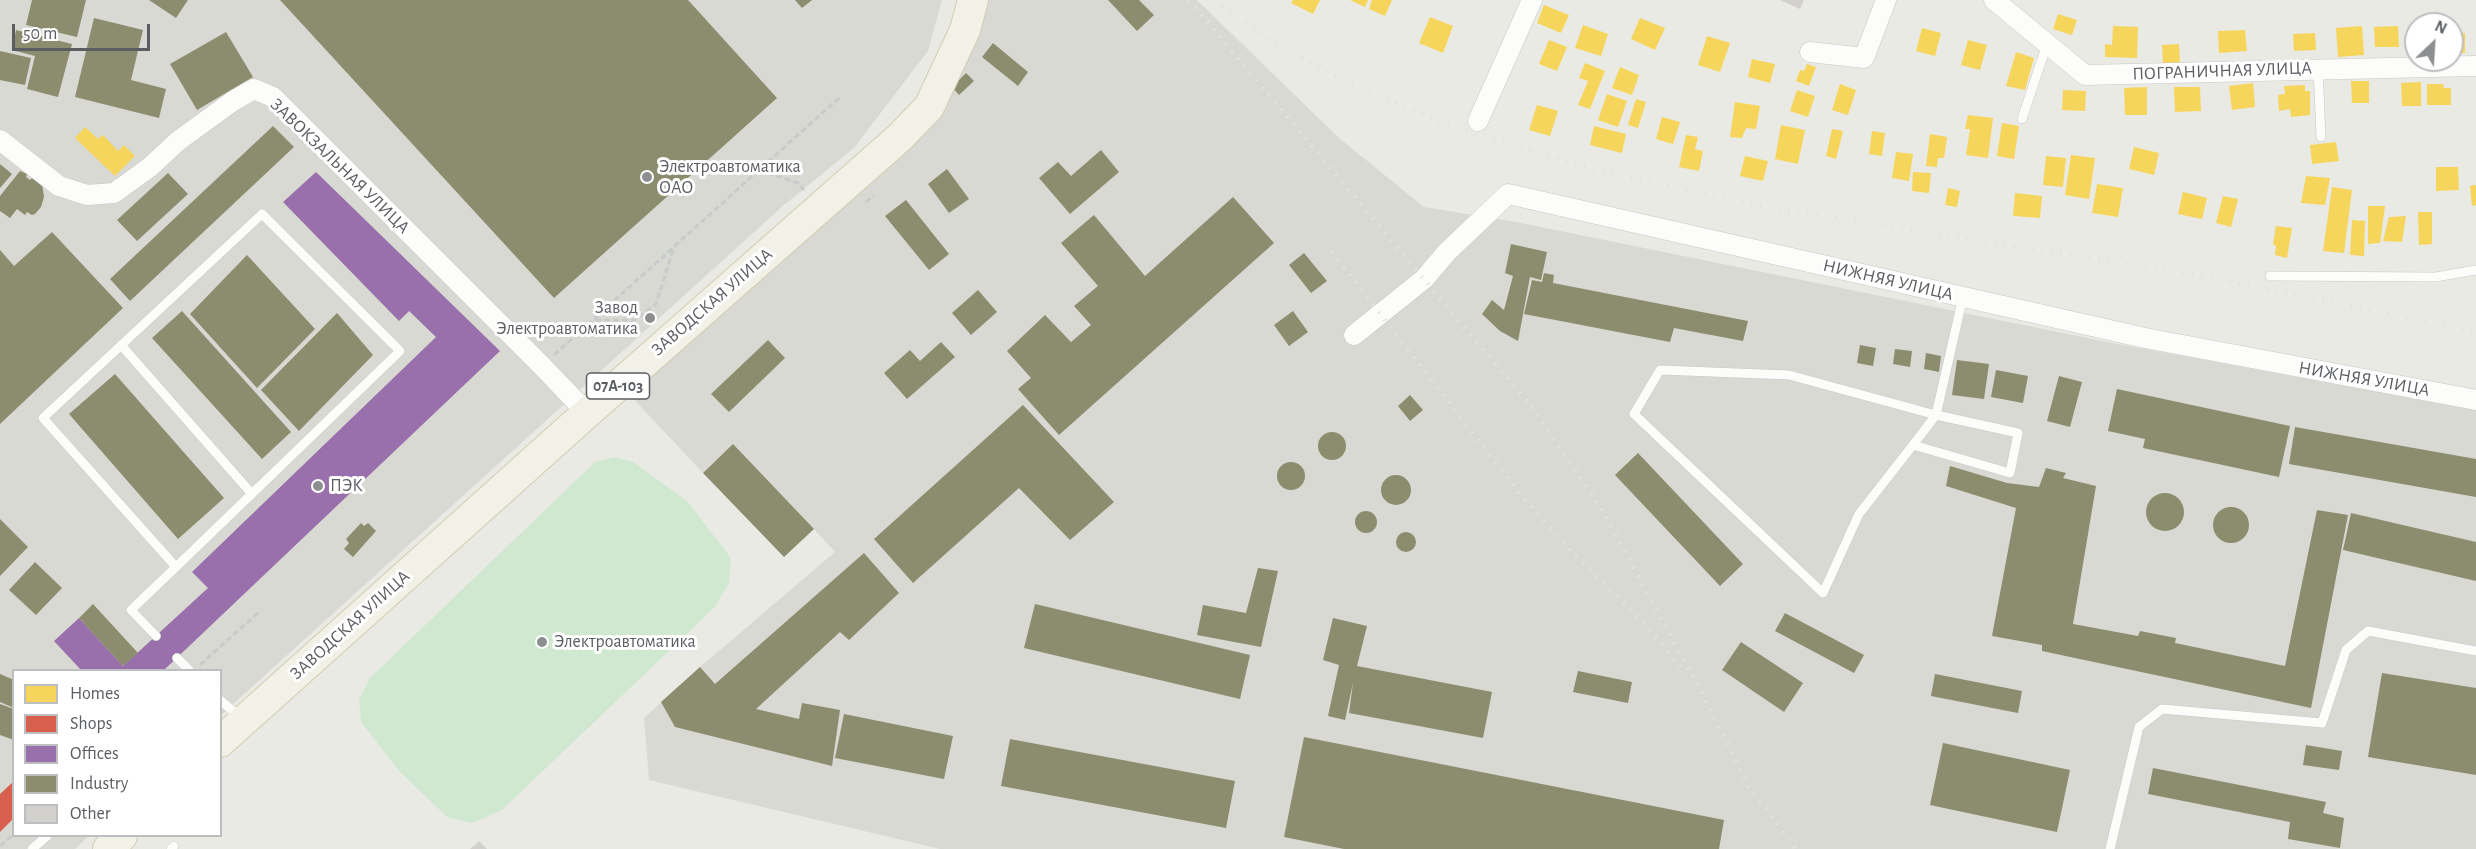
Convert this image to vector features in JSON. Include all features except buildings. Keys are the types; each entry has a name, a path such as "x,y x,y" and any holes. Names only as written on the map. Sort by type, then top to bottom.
{"main road":[{"name":"ЗАВОДСКАЯ УЛИЦА","path":"222,740 586,413 899,138 929,107 965,30 973,0"}],"street":[{"path":"1478,121 1532,0"},
{"path":"1810,51 1864,58 1886,0"},
{"name":"ПОГРАНИЧНАЯ УЛИЦА","path":"1994,0 2085,75 2476,66"},
{"name":"ЗАВОКЗАЛЬНАЯ УЛИЦА","path":"0,140 60,186 87,195 114,193 150,167 178,141 233,101 254,89 273,97 542,366 586,413"},
{"name":"НИЖНЯЯ УЛИЦА","path":"1354,335 1424,279 1448,252 1508,194 2145,338 2476,400"}],"lane":[{"path":"2022,119 2047,44"},
{"path":"2318,68 2320,137"},
{"path":"156,636 131,610 176,567 252,494 400,351 262,214 43,418 176,567"},
{"path":"2270,276 2436,277 2476,270"},
{"path":"1914,445 2010,473 2018,433 1936,416 1789,375 1660,370 1634,414 1823,593 1859,514 1936,416 1963,297"},
{"path":"121,345 252,494"},
{"path":"2110,849 2139,727 2162,709 2322,723 2346,650 2368,631 2476,651"},
{"path":"177,658 188,669"},
{"path":"222,702 243,720"},
{"path":"32,849 46,837"}],"path":[{"path":"542,366 840,96"},
{"path":"593,320 635,320 656,304 675,246"},
{"path":"195,669 260,611"},
{"path":"0,846 12,836"}],"shaded area":[{"path":"0,0 942,0 928,51 854,148 784,205 222,714 222,669 12,669 12,837 88,837 75,849 0,849"},
{"path":"985,0 1197,0 1339,138 1424,207 1516,222 2112,343 2476,410 2476,849 940,849 649,780 644,718 835,552 814,529 703,473 626,391 906,147"}],"green space":[{"name":"Электроавтоматика","path":"614,457 633,462 688,502 731,558 729,583 715,607 502,810 472,823 447,817 399,771 361,722 359,700 370,678 595,462"}],"railway":[{"path":"1189,0 1534,410 1598,503 1701,691 1749,787 1796,849"},
{"path":"1214,0 1280,46 1331,74 1387,99 1446,124 1593,169 1764,207 2192,274 2476,332"},
{"path":"1332,252 1520,494 1571,551 1633,611 1681,667"}],"place":[{"name":"Электроавтоматика ОАО","path":"647,177"},
{"name":"Завод Электроавтоматика","path":"650,318"},
{"name":"ПЭК","path":"318,486"},
{"name":"Электроавтоматика","path":"542,642"}]}
